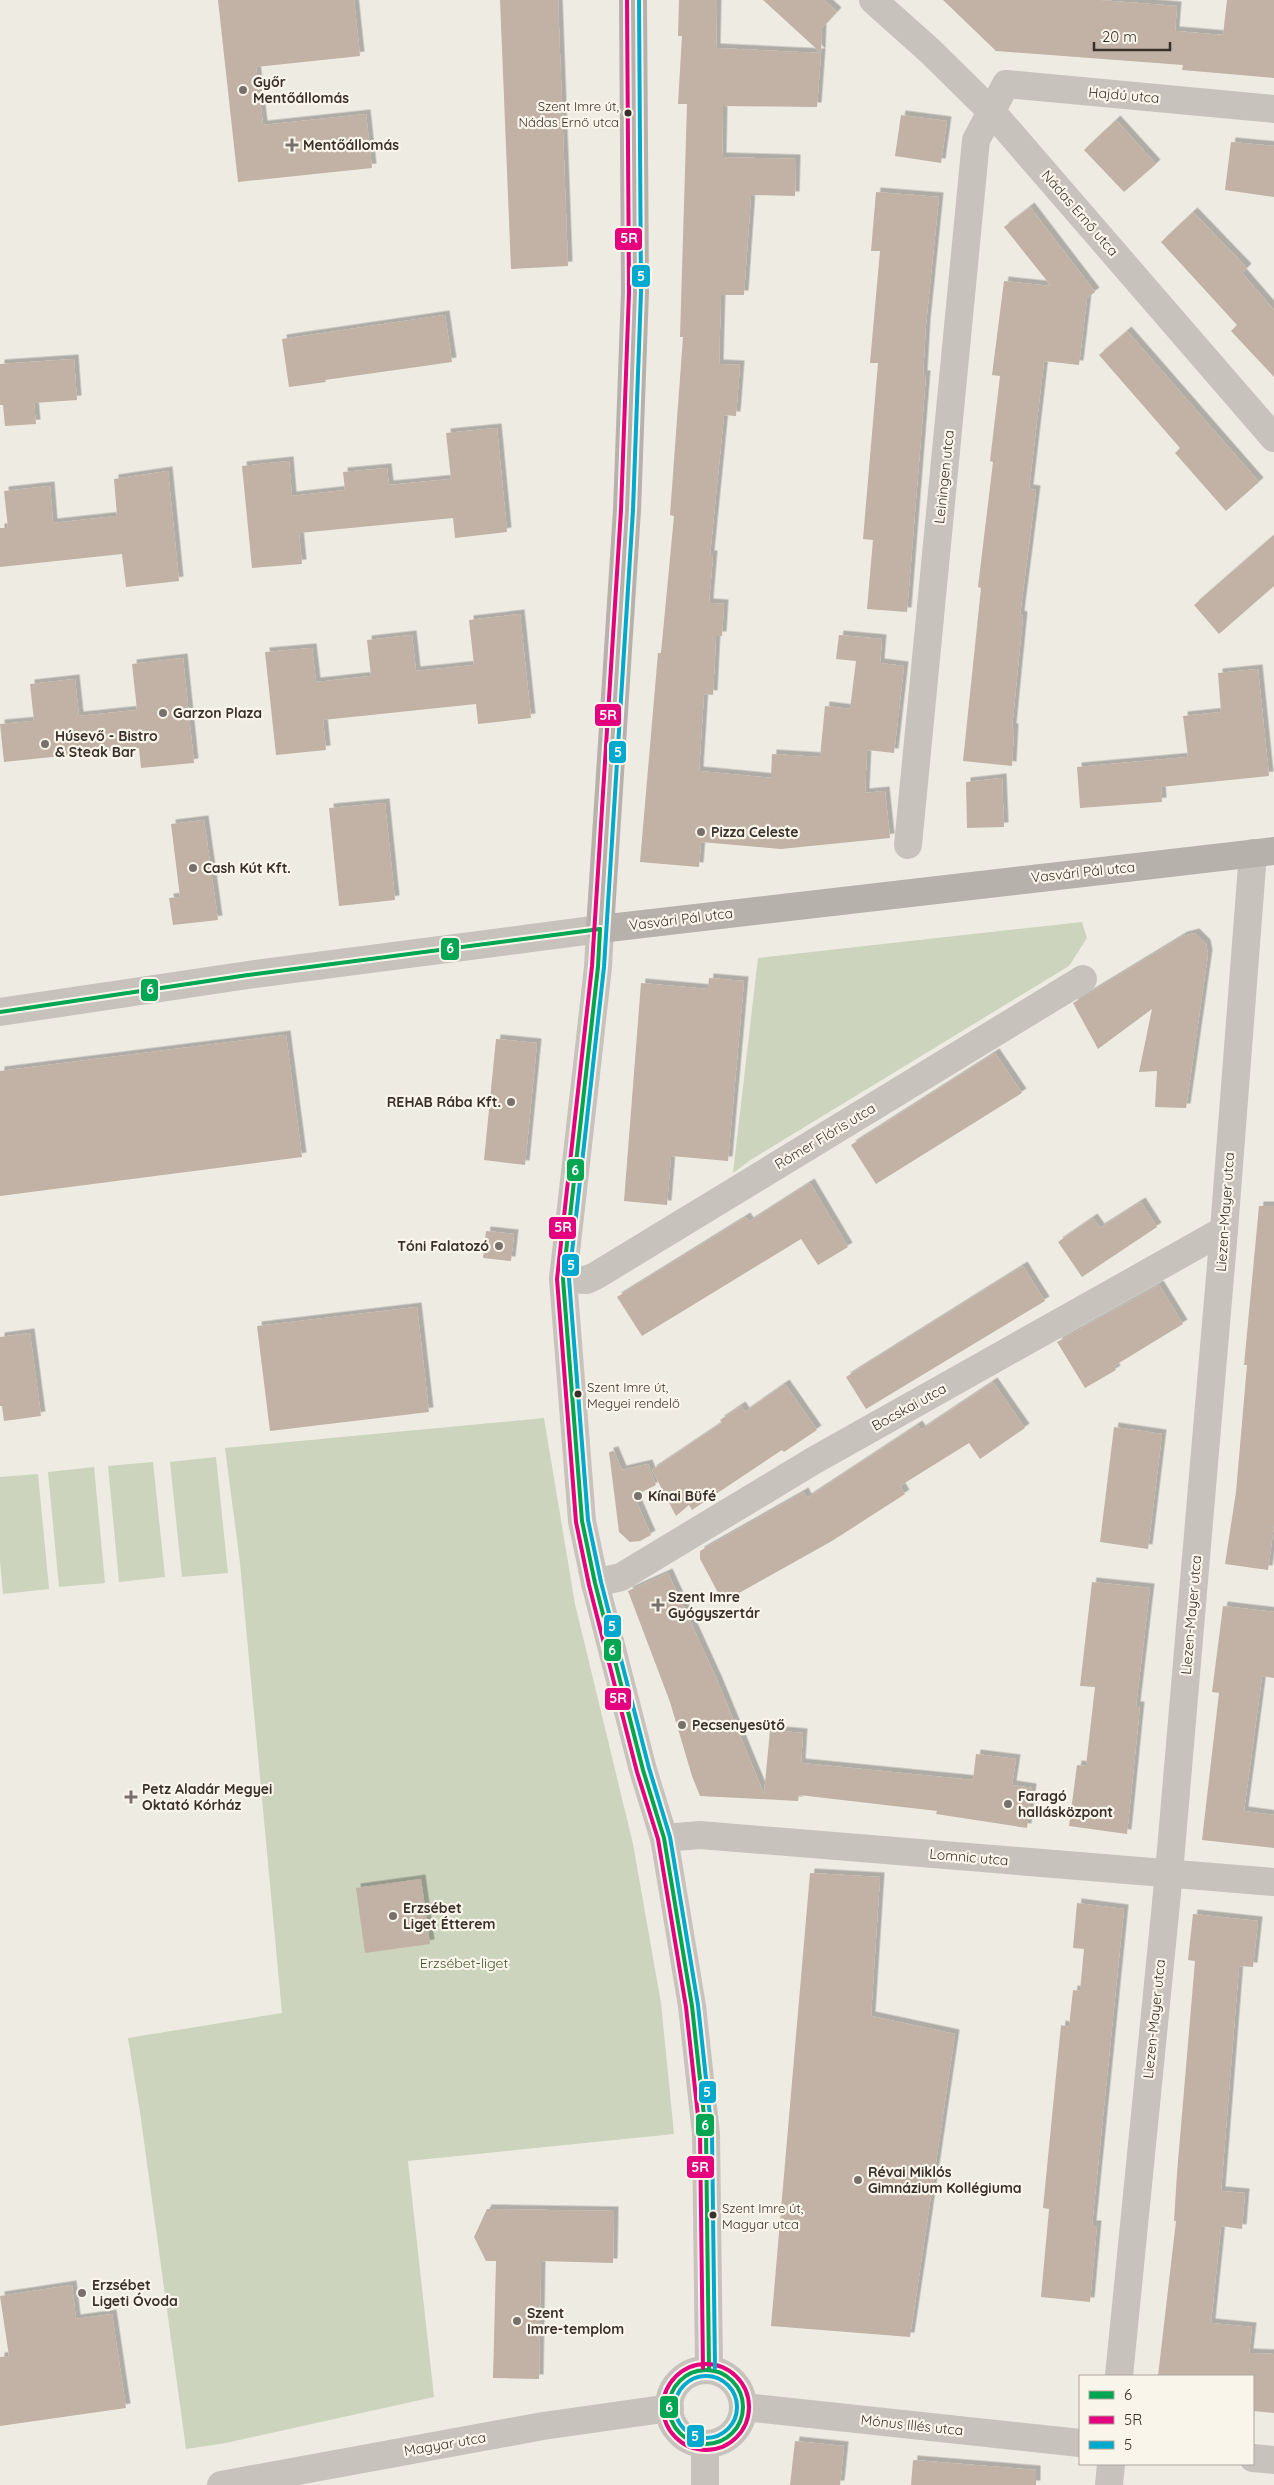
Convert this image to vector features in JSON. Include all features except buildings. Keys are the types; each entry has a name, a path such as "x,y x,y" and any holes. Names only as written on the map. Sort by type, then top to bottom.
{"main road":[{"path":"600,929 628,510 635,292 633,0"},
{"name":"Vasvári Pál utca","path":"600,929 1263,852"}],"street":[{"name":"Nádas Ernő utca","path":"873,0 930,51 992,112 1274,438"},
{"name":"Hajdú utca","path":"992,112 1006,84 1274,109"},
{"name":"Leiningen utca","path":"908,845 976,140 992,112"},
{"name":"Liezen-Mayer utca","path":"1119,2375 1169,1873 1224,1230 1263,852"},
{"name":"Vasvári Pál utca","path":"0,1012 258,974 600,929"},
{"path":"600,929 598,967 563,1279 582,1521 595,1583 643,1770 664,1838 692,2006 706,2134 709,2368"},
{"name":"Rómer Flóris utca","path":"563,1279 587,1280 597,1275 1083,979"},
{"name":"Bocskai utca","path":"595,1583 621,1576 813,1461 1224,1230"},
{"name":"Lomnic utca","path":"664,1838 700,1835 1274,1882"},
{"path":"709,2368 727,2376 734,2382 740,2391 744,2407 741,2420 728,2438 705,2444 693,2443 677,2429 672,2419 670,2408 671,2394 678,2382 696,2370 709,2368"},
{"name":"Mónus Illés utca","path":"744,2407 1079,2443"},
{"name":"Magyar utca","path":"221,2485 543,2426 670,2408"},
{"path":"705,2444 705,2485"},
{"path":"1254,2458 1274,2460"},
{"path":"1109,2485 1111,2465"}],"green space":[{"path":"1082,922 1087,938 1069,966 752,1159 733,1173 758,958"},
{"name":"Erzsébet-liget","path":"544,1418 575,1604 633,1844 661,2003 674,2134 408,2161 434,2397 226,2443 186,2449 140,2112 128,2038 282,2013 240,1563 225,1448"},
{"path":"216,1457 228,1573 182,1577 170,1462"},
{"path":"153,1462 165,1577 119,1582 108,1466"},
{"path":"94,1467 105,1583 59,1587 48,1472"},
{"path":"38,1474 49,1589 3,1594 0,1560 0,1477"}],"transit line":[{"name":"5R","path":"627,0 629,292 621,510 592,966 557,1279 576,1522 589,1585 637,1772 658,1839 686,2007 700,2134 703,2368"},
{"name":"5","path":"639,0 641,292 633,510 604,967 569,1279 588,1520 601,1582 649,1768 670,1837 698,2005 712,2134 715,2368"},
{"name":"6","path":"600,929 598,967 563,1279 582,1521 595,1583 643,1770 664,1838 692,2006 706,2134 709,2368"},
{"name":"6","path":"0,1012 248,975 600,929"},
{"name":"5R","path":"706,2364 723,2367 737,2376 746,2390 749,2407 746,2424 737,2438 723,2447 706,2450 689,2447 675,2438 666,2424 663,2407 666,2390 675,2376 689,2367 706,2364"},
{"name":"6","path":"706,2370 727,2376 737,2386 743,2407 737,2428 727,2438 706,2444 685,2438 675,2428 669,2407 675,2386 685,2376 706,2370"},
{"name":"5","path":"706,2376 723,2381 728,2385 732,2390 737,2407 732,2424 728,2429 723,2433 706,2438 689,2433 684,2429 680,2424 675,2407 680,2390 684,2385 689,2381 706,2376"}],"place":[{"name":"Győr Mentőállomás","path":"243,90"},
{"name":"Szent Imre út, Nádas Ernő utca","path":"628,113"},
{"name":"Mentőállomás","path":"292,145"},
{"name":"Garzon Plaza","path":"163,713"},
{"name":"Húsevő - Bistro & Steak Bar","path":"45,744"},
{"name":"Pizza Celeste","path":"701,832"},
{"name":"Cash Kút Kft.","path":"193,868"},
{"name":"REHAB Rába Kft.","path":"511,1102"},
{"name":"Tóni Falatozó","path":"499,1246"},
{"name":"Szent Imre út, Megyei rendelő","path":"578,1394"},
{"name":"Kínai Büfé","path":"638,1496"},
{"name":"Szent Imre Gyógyszertár","path":"658,1605"},
{"name":"Pecsenyesütő","path":"682,1725"},
{"name":"Petz Aladár Megyei Oktató Kórház","path":"131,1797"},
{"name":"Faragó hallásközpont","path":"1008,1804"},
{"name":"Erzsébet Liget Étterem","path":"393,1916"},
{"name":"Révai Miklós Gimnázium Kollégiuma","path":"858,2180"},
{"name":"Szent Imre út, Magyar utca","path":"713,2215"},
{"name":"Erzsébet Ligeti Óvoda","path":"82,2293"},
{"name":"Szent Imre-templom","path":"517,2321"}]}
